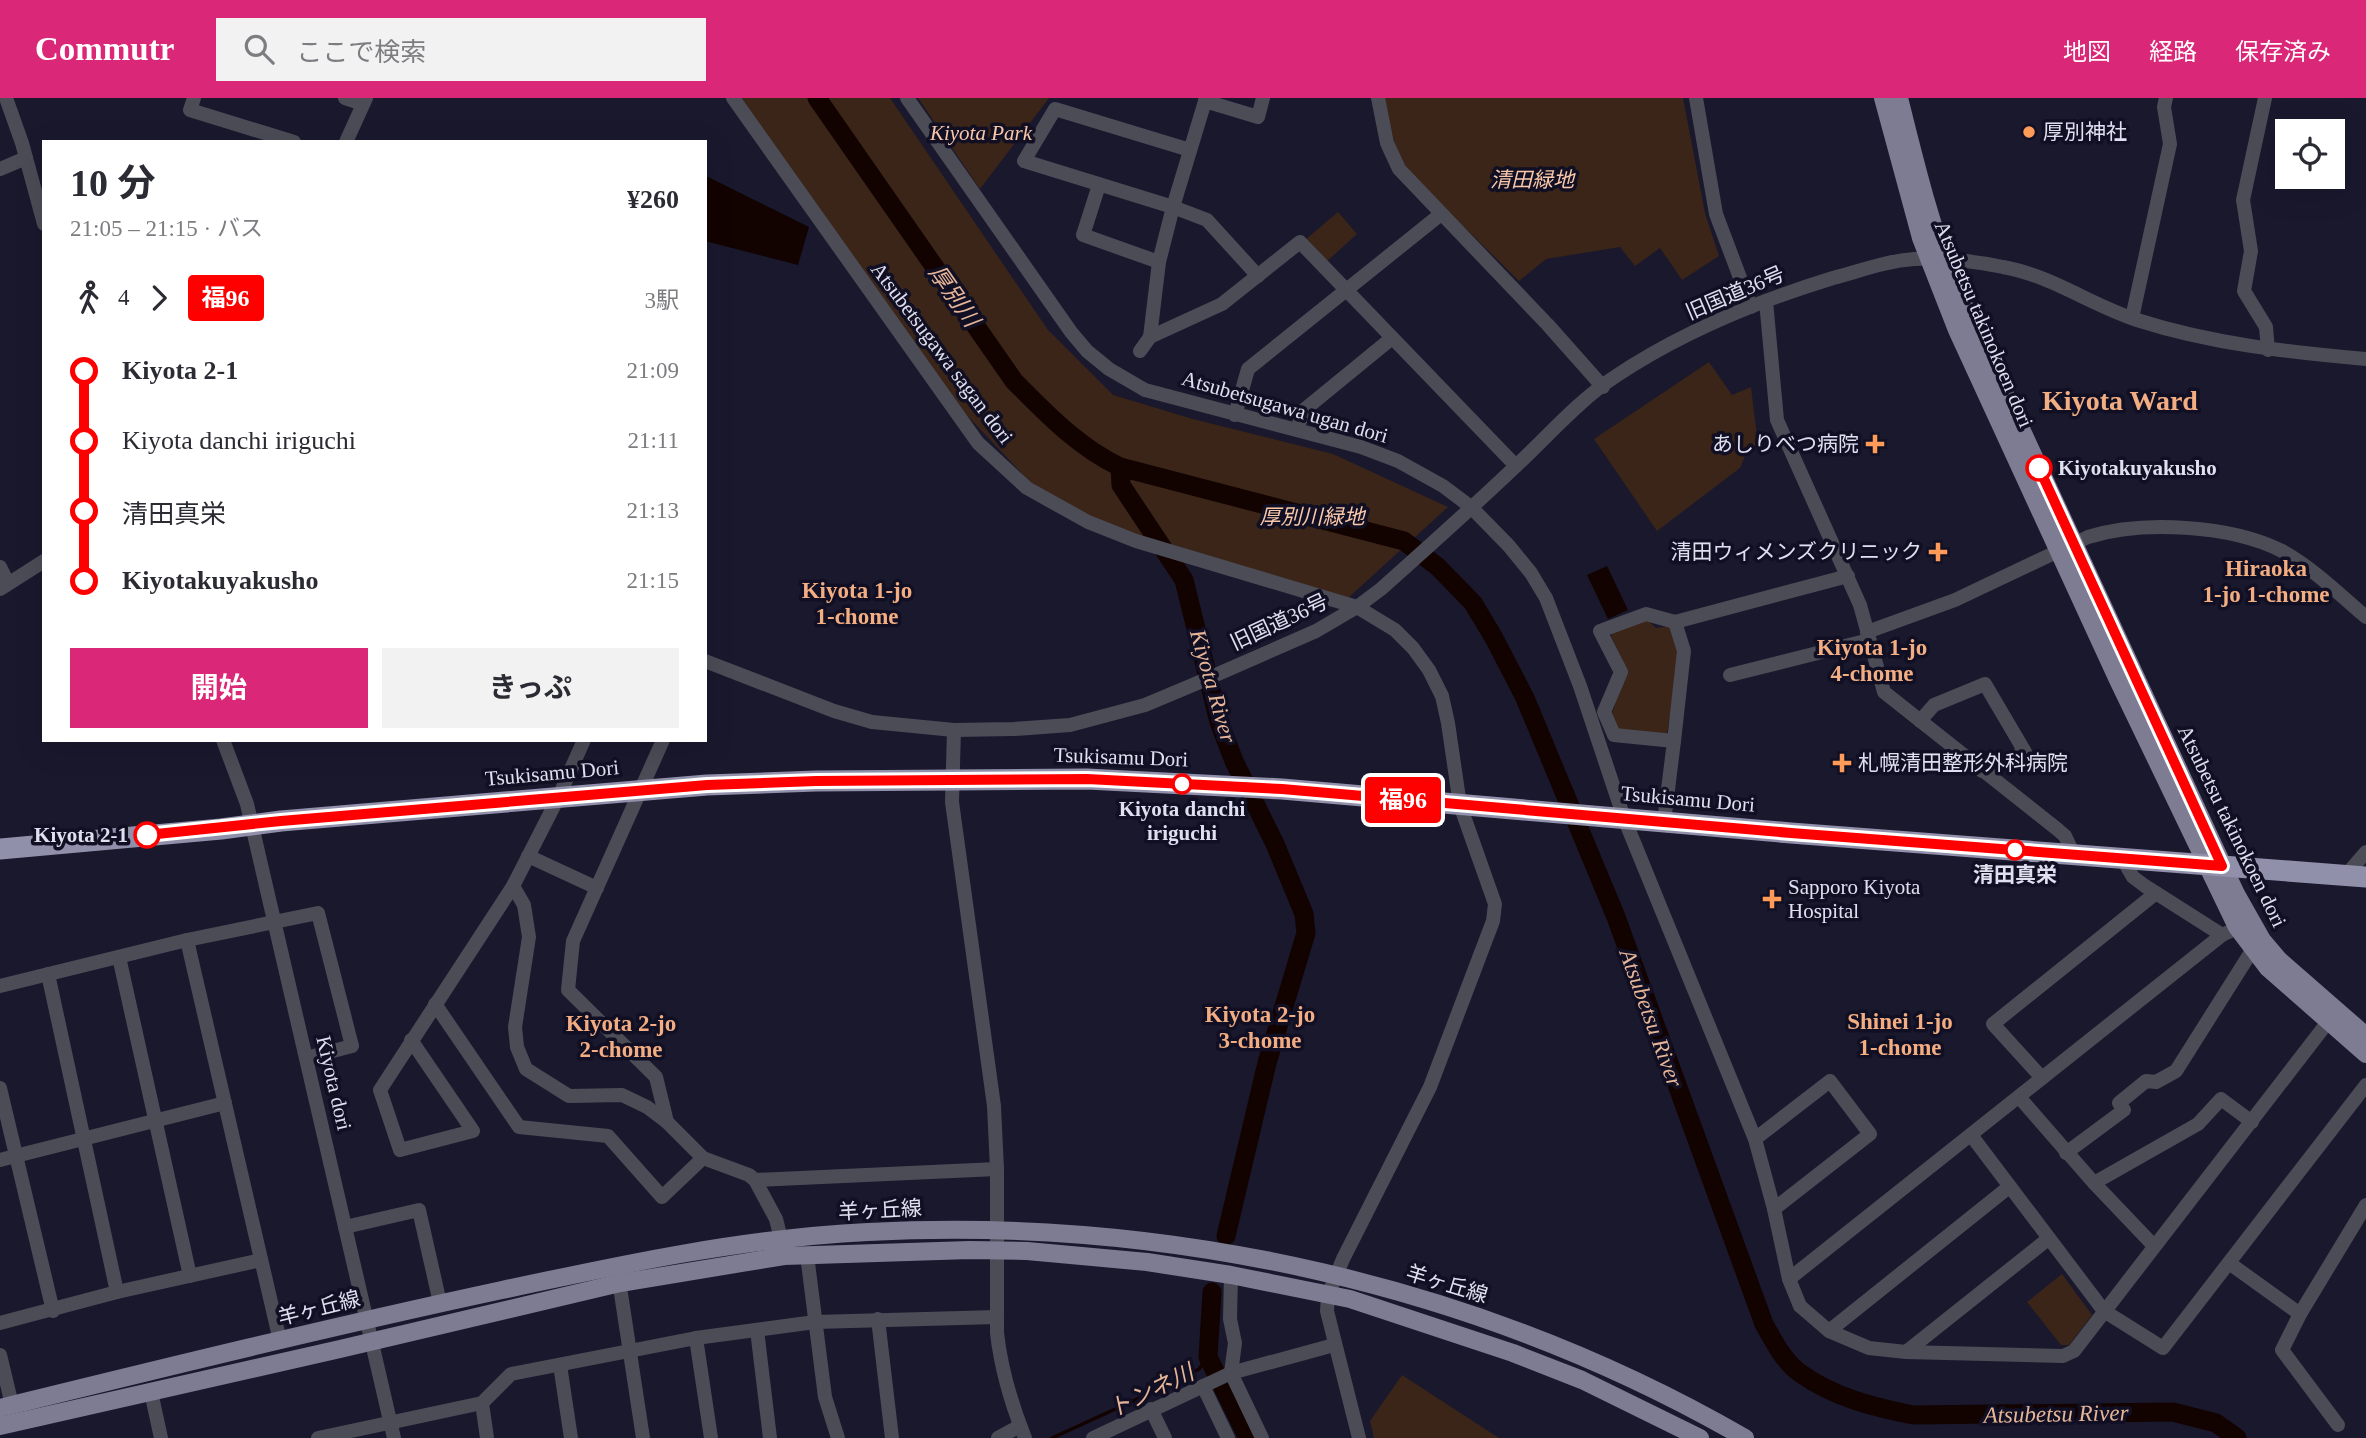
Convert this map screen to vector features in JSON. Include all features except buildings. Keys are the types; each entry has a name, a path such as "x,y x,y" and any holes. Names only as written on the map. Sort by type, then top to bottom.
{"highway":[{"name":"Tsukisamu Dori","path":"0,849 641,790 803,781 1087,779 1282,789 2356,876"}],"main road":[{"name":"Atsubetsu takinokoen dori","path":"1883,98 1910,204 1937,260"},
{"name":"Atsubetsu takinokoen dori","path":"1899,98 1937,260 1957,330 2067,547 2215,865 2237,928 2288,987 2366,1036"},
{"name":"Atsubetsu takinokoen dori","path":"2237,928 2262,940 2366,1054"},
{"name":"羊ヶ丘線","path":"6,1406 440,1303 783,1248 866,1232 996,1229 1110,1236 1166,1243 1336,1275 1452,1308 1524,1334 1646,1385 1745,1438"},
{"name":"羊ヶ丘線","path":"783,1248 807,1255 1027,1251 1147,1262 1231,1275 1350,1299 1513,1353 1582,1380 1700,1438"},
{"name":"羊ヶ丘線","path":"0,1426 371,1342 618,1274"}],"street":[{"path":"6,98 42,217"},
{"path":"194,98 190,110 287,140"},
{"path":"345,98 365,101 347,140"},
{"name":"Atsubetsugawa sagan dori","path":"733,98 978,443 1027,488 1088,522 1136,541 1357,607 1395,630 1429,670 1441,696 1448,723 1460,805 1495,904 1493,921 1430,1087 1328,1295"},
{"name":"Atsubetsugawa ugan dori","path":"907,98 1035,282 1087,351 1109,369 1145,390 1297,429 1361,447 1398,461 1443,486 1471,507 1521,560 1546,598 1580,686 1615,817 1755,1139 1789,1279 1800,1306 1829,1331 1869,1348 1906,1352 2063,1356 2074,1351 2333,1016"},
{"path":"1140,351 1150,337 1159,262 1206,100 1258,117 1263,98"},
{"path":"1378,98 1390,155 1409,181 1548,325 1603,387"},
{"path":"1696,98 1716,214 1751,307"},
{"path":"2132,318 2170,144 2164,107 2166,98"},
{"path":"2265,98 2244,200 2251,251 2244,291 2266,327 2267,350"},
{"path":"1190,150 1055,109 1024,161 1173,207 1206,220 1258,276"},
{"path":"0,169 26,158"},
{"path":"1099,186 1083,235 1159,262"},
{"path":"1235,415 1248,369 1441,214"},
{"path":"1150,337 1222,304 1300,242 1516,466"},
{"name":"旧国道36号","path":"954,730 1070,725 1145,705 1316,631 1381,589 1560,423 1614,377 1668,345 1751,307 1876,265 1913,259 1966,261 2021,271 2132,318 2182,334 2267,350 2366,359"},
{"path":"1766,301 1777,420 1860,605 1884,692 2065,836 2074,855"},
{"path":"1297,429 1304,410 1392,338"},
{"path":"1730,675 1868,636 2110,530 2158,527 2239,536 2268,545 2303,564 2366,617"},
{"path":"0,567 4,586 42,562"},
{"path":"1674,741 1614,735 1604,712 1621,672 1600,631 1646,614 1675,622 1848,576"},
{"path":"1664,822 1684,651 1675,622"},
{"path":"707,662 834,711 872,722 954,730 952,802 994,1106 997,1169 997,1317 1000,1354 1012,1405 1022,1432 998,1438"},
{"path":"1920,721 1934,705 1985,684 2025,752 1982,771"},
{"name":"Kiyota dori","path":"224,742 247,804 394,1438"},
{"path":"411,1040 473,1131 401,1150 380,1090 411,1040 513,886 583,742"},
{"path":"662,742 573,940 568,990 656,1077 667,1122"},
{"path":"2356,876 2366,852"},
{"path":"528,856 597,888"},
{"path":"1789,1279 2042,1078 2237,928 2156,893 2133,877 2122,858"},
{"path":"513,886 524,905 529,937 515,1027 517,1047 526,1069 569,1096 622,1095 667,1122 703,1158 748,1175 755,1180 776,1219 783,1248"},
{"path":"2042,1078 1993,1024 2156,893"},
{"path":"0,986 187,940 318,913 352,1046 306,1058"},
{"path":"187,940 280,1342"},
{"path":"2066,1153 2124,1110 2119,1103 2146,1081 2155,1082 2176,1072 2253,949"},
{"path":"119,957 190,1276"},
{"path":"48,974 117,1292"},
{"path":"435,1004 519,1127 608,1136 662,1197 703,1158"},
{"path":"1755,1139 1830,1081 1870,1134 1774,1209"},
{"path":"1971,1135 2104,1311 2163,1348 2366,1085"},
{"path":"0,1088 53,1311"},
{"path":"2019,1097 2066,1153 2154,1247"},
{"path":"2094,1183 2198,1124 2221,1099 2252,1122"},
{"path":"0,1160 156,1122 225,1102"},
{"path":"755,1180 997,1169"},
{"path":"1829,1331 2009,1187"},
{"path":"2338,1425 2282,1350 2300,1314 2366,1205"},
{"path":"345,1227 419,1210 440,1303"},
{"path":"1906,1352 2048,1239"},
{"path":"807,1255 825,1397 838,1438"},
{"path":"0,1323 117,1292 261,1259"},
{"path":"2229,1263 2300,1314"},
{"path":"618,1274 643,1438"},
{"path":"1228,1438 1218,1379 1235,1343 1230,1319 1231,1275"},
{"path":"1328,1295 1326,1311 1359,1438"},
{"path":"317,1438 482,1403 511,1374 696,1338 815,1322 997,1317"},
{"path":"878,1319 892,1438"},
{"path":"757,1330 770,1438"},
{"path":"696,1338 711,1438"},
{"path":"1095,1438 1218,1379 1334,1345"},
{"path":"0,1355 6,1406"},
{"path":"560,1365 571,1438"},
{"path":"1218,1379 1262,1438"},
{"path":"151,1392 161,1438"},
{"path":"482,1403 487,1438"},
{"path":"1152,1409 1165,1438"}],"green space":[{"name":"厚別川緑地","path":"738,98 890,98 1048,330 1113,395 1193,419 1333,454 1448,507 1347,599 1105,524 1030,482 943,390"},
{"name":"Kiyota Park","path":"918,98 1049,98 980,189"},
{"name":"清田緑地","path":"1382,98 1683,98 1705,213 1719,256 1682,280 1660,248 1635,266 1620,247 1546,259 1519,281 1401,165"},
{"path":"1338,212 1357,234 1326,262 1305,240"},
{"path":"1709,362 1732,395 1751,387 1757,437 1755,449 1745,456 1740,468 1657,531 1594,439"},
{"path":"1647,620 1656,628 1672,626 1680,655 1667,733 1662,735 1617,731 1611,717 1627,669 1611,636 1613,632"},
{"path":"2062,1274 2092,1315 2069,1345 2061,1345 2027,1302"},
{"path":"1402,1375 1499,1438 1374,1438 1370,1421"}],"shaded area":[{"path":"707,176 809,227 798,265 707,242"},
{"path":"1607,566 1628,610 1608,619 1587,575"}],"waterway":[{"name":"Atsubetsu River","path":"817,98 1014,381 1077,440 1120,467 1404,541 1438,567 1473,603 1525,698 1616,917 1764,1324 1779,1350 1794,1368 1840,1395 1868,1405 1913,1415 2173,1412 2216,1423 2237,1438"},
{"name":"Kiyota River","path":"1120,467 1121,485 1184,580 1219,722 1304,914 1306,933 1267,1063 1226,1236"},
{"path":"1212,1292 1208,1357 1248,1438"},
{"name":"トンネ川","path":"1052,1438 1181,1379 1199,1369 1208,1357"}],"bus line":[{"name":"福96","path":"147,835 559,796 707,785 816,781 1087,779 1282,789 1791,833 2222,866 2039,468"}],"place":[{"name":"厚別神社","path":"2029,132"},
{"name":"あしりべつ病院","path":"1875,444"},
{"name":"Kiyotakuyakusho","path":"2039,468"},
{"name":"清田ウィメンズクリニック","path":"1938,552"},
{"name":"札幌清田整形外科病院","path":"1842,763"},
{"name":"Kiyota danchi iriguchi","path":"1182,784"},
{"name":"Kiyota 2-1","path":"147,835"},
{"name":"清田真栄","path":"2015,850"},
{"name":"Sapporo Kiyota Hospital","path":"1772,899"}],"district":[{"name":"Kiyota Ward","path":"2120,400"},
{"name":"Hiraoka 1-jo 1-chome","path":"2266,581"},
{"name":"Kiyota 1-jo 1-chome","path":"857,603"},
{"name":"Kiyota 1-jo 4-chome","path":"1872,660"},
{"name":"Kiyota 2-jo 3-chome","path":"1260,1027"},
{"name":"Shinei 1-jo 1-chome","path":"1900,1034"},
{"name":"Kiyota 2-jo 2-chome","path":"621,1036"}],"water label":[{"name":"厚別川","path":"954,296"}]}
